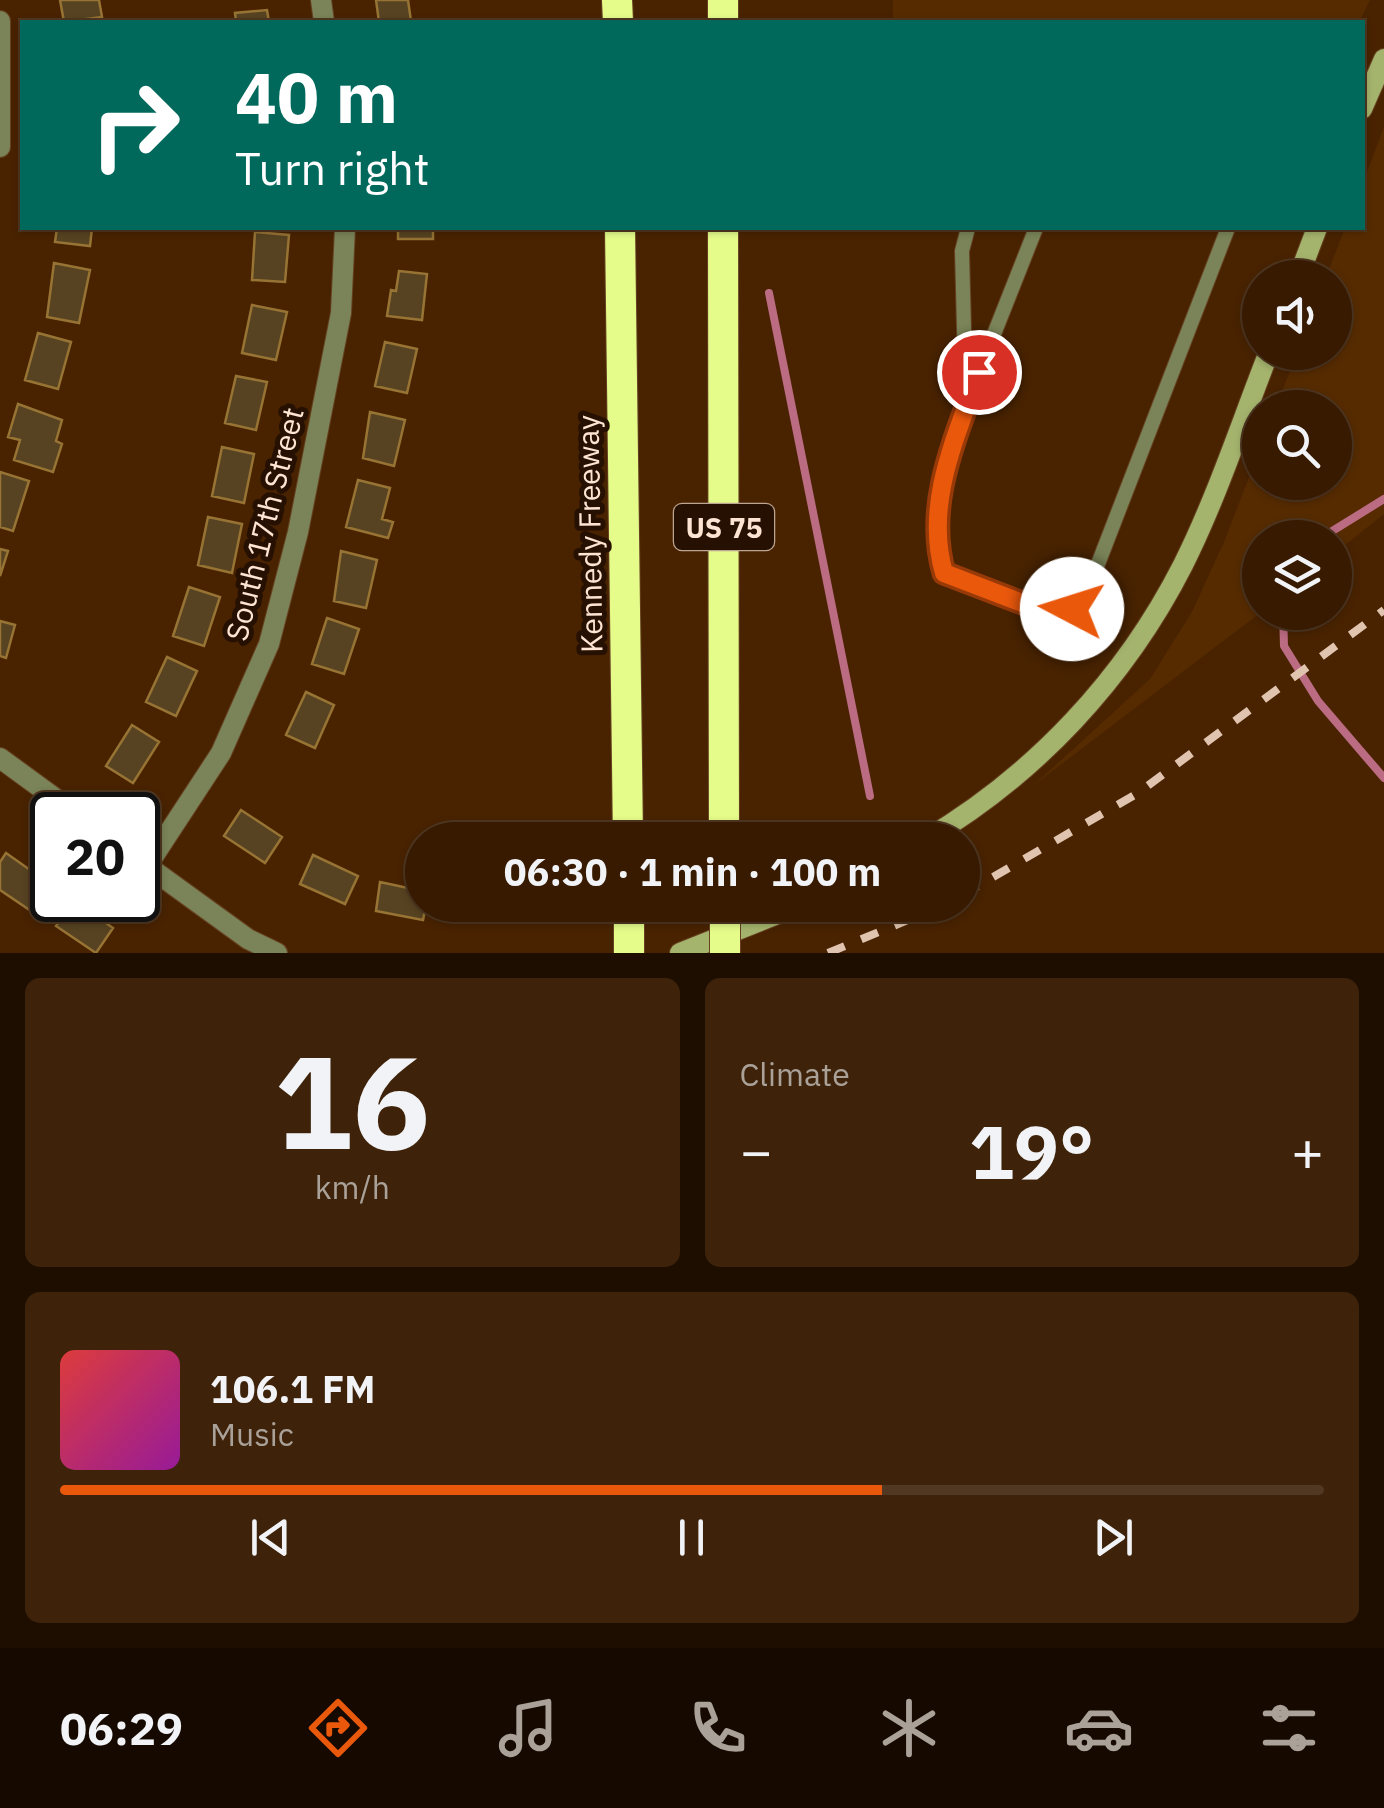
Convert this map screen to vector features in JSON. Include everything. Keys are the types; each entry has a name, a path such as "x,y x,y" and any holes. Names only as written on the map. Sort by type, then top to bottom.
{"highway":[{"name":"Kennedy Freeway","path":"620,230 628,822"},
{"name":"US 75","path":"723,230 724,822"},
{"path":"629,922 630,953"},
{"path":"725,922 725,953"}],"street":[{"path":"0,22 0,147"},
{"path":"1365,102 1384,59"},
{"name":"South 17th Street","path":"160,838 221,753 269,644 298,532 334,347 345,230"},
{"path":"1305,260 1316,230"},
{"path":"954,822 984,803 1066,730 1153,619 1209,508 1262,370"},
{"path":"0,758 47,792"},
{"path":"160,876 248,939 277,953"},
{"path":"680,953 758,922"}],"lane":[{"path":"967,230 962,251 965,367 979,372"},
{"path":"1035,230 979,372 938,496 936,526 944,573 1056,616 1072,609 1086,595 1227,230"}],"shaded area":[{"path":"893,0 1370,0 1360,20 893,20"},
{"path":"1384,127 1384,514 1352,539 1352,520 1242,520 1242,627 1034,785 1150,679 1192,612 1242,496 1242,500 1352,500 1352,390 1283,390 1290,370 1352,370 1352,260 1333,260 1344,230 1365,230 1365,178"}],"building":[{"path":"60,0 99,0 102,17 64,20"},
{"path":"376,0 408,0 411,20 379,20"},
{"path":"267,10 269,20 236,20 235,13"},
{"path":"57,230 92,230 90,246 55,242"},
{"path":"398,230 433,230 433,239 398,239"},
{"path":"255,232 289,235 285,282 252,280"},
{"path":"54,263 90,270 79,323 47,317"},
{"path":"399,271 427,274 422,320 387,316"},
{"path":"252,305 287,312 276,360 242,353"},
{"path":"38,333 71,342 58,389 25,380"},
{"path":"385,342 417,349 407,393 375,386"},
{"path":"236,376 267,382 256,430 225,423"},
{"path":"18,404 62,420 56,441 62,444 53,472 14,460 20,440 8,437"},
{"path":"370,412 405,420 394,466 363,458"},
{"path":"222,447 254,454 244,503 212,496"},
{"path":"0,472 29,481 13,531 0,527"},
{"path":"358,480 390,488 382,519 393,522 388,538 346,527"},
{"path":"208,517 242,524 232,573 198,565"},
{"path":"0,549 8,551 0,576"},
{"path":"341,551 377,560 366,608 334,601"},
{"path":"189,587 220,597 204,646 173,636"},
{"path":"327,618 359,629 344,674 312,664"},
{"path":"0,621 15,625 6,658 0,656"},
{"path":"167,657 197,671 176,716 146,702"},
{"path":"306,692 334,705 315,748 286,735"},
{"path":"132,725 159,742 133,783 106,766"},
{"path":"241,810 282,837 265,863 224,836"},
{"path":"6,853 30,870 30,910 0,890 0,862"},
{"path":"313,855 358,876 345,904 300,884"},
{"path":"380,882 405,887 405,917 376,911"},
{"path":"59,922 105,922 113,928 96,953 56,926"}],"waterway":[{"path":"769,293 870,796"},
{"path":"1350,520 1384,499"},
{"path":"1284,630 1284,646 1318,701 1384,778"}],"railway":[{"path":"980,885 1138,793 1384,610"},
{"path":"828,953 903,922"}],"route":[{"path":"979,372 938,496 936,526 944,573 1056,616 1072,609"}]}
